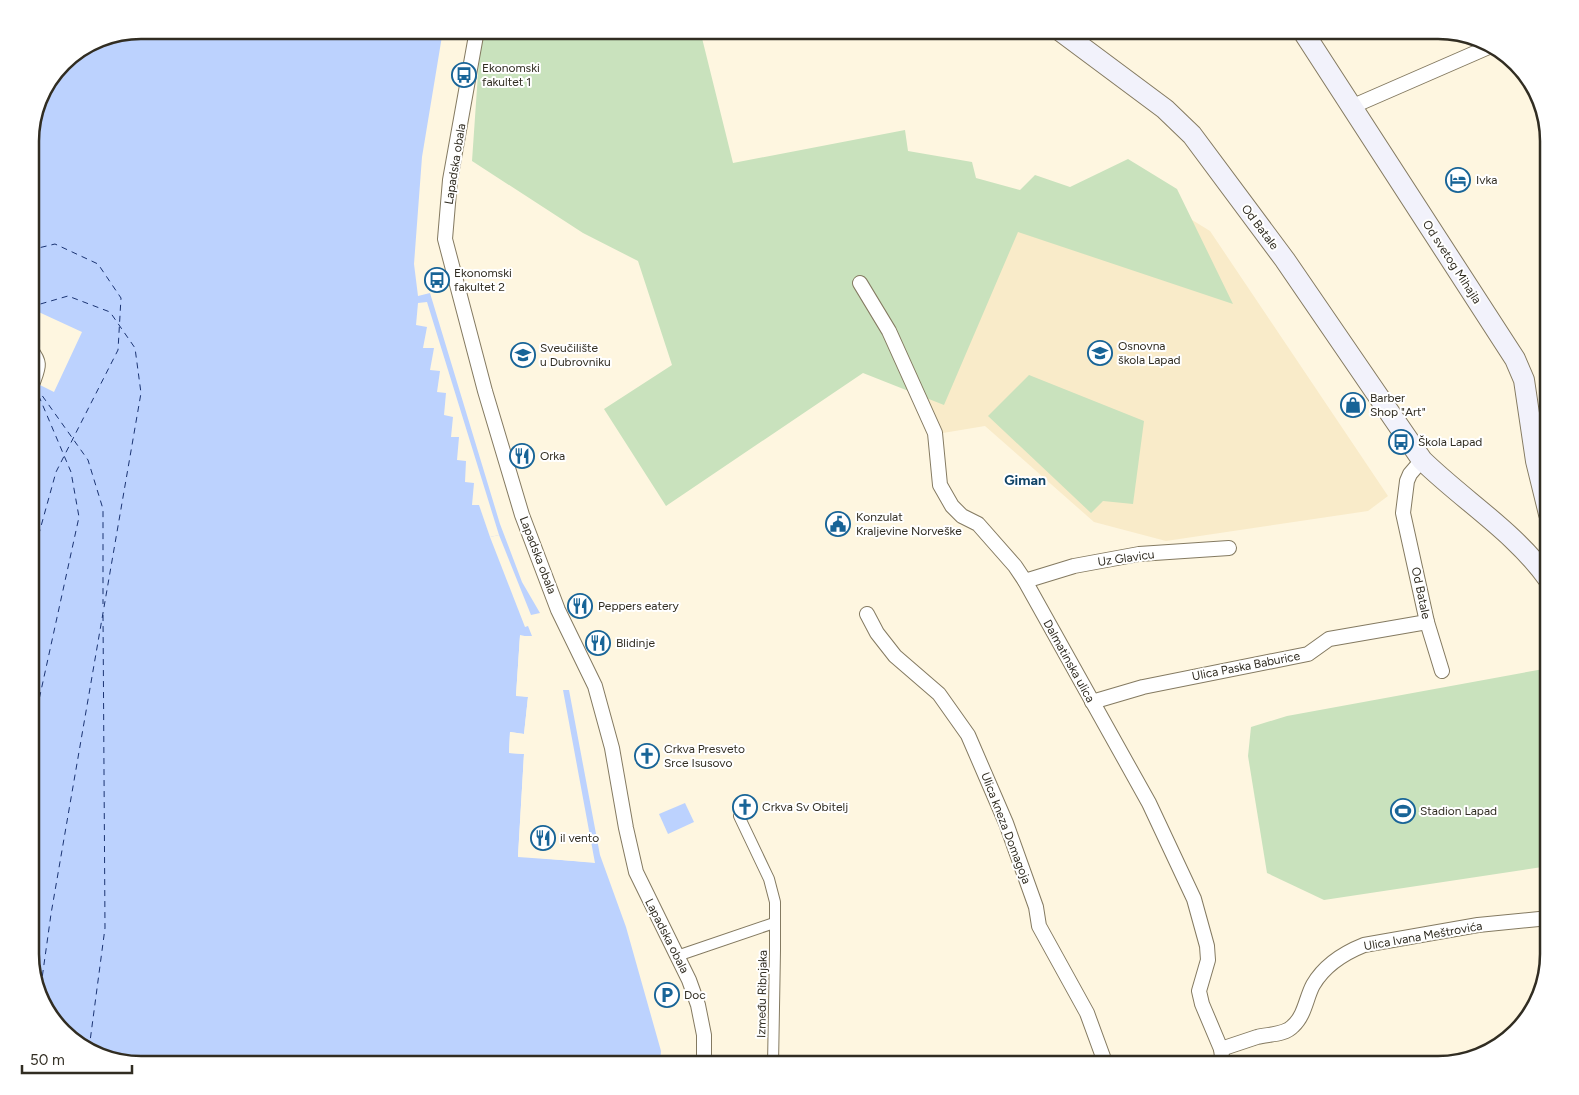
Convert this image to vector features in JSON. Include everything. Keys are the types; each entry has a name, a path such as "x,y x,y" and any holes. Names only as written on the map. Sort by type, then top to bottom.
{"main road":[{"name":"Od Batale","path":"1071,39 1165,109 1192,136 1285,260 1422,460 1517,542 1540,568"},
{"name":"Od svetog Mihajla","path":"1308,39 1515,359 1524,380 1540,478"}],"street":[{"name":"Lapadska obala","path":"475,39 450,180 445,239 485,391 522,515 558,610 586,665 600,702 612,748 636,872 677,956 698,1005 704,1035 704,1056"},
{"path":"1351,107 1484,49"},
{"name":"Dalmatinska ulica","path":"860,283 889,331 935,434 940,485 952,506 962,516 978,524 1015,566 1025,581 1149,803 1194,899 1207,946 1208,960 1199,990 1202,1004 1221,1049 1222,1056"},
{"name":"Od Batale","path":"1422,460 1410,474 1407,481 1403,513 1427,622 1442,670"},
{"name":"Uz Glavicu","path":"1025,581 1074,566 1139,554 1230,548"},
{"name":"Ulica kneza Domagoja","path":"867,614 877,633 895,656 939,694 968,735 1006,822 1036,907 1039,926 1087,1013 1103,1056"},
{"name":"Ulica Paska Baburice","path":"1092,702 1143,687 1308,654 1329,639 1427,622"},
{"name":"Između Ribnjaka","path":"740,816 768,879 774,902 775,950 772,1056"},
{"name":"Ulica Ivana Meštrovića","path":"1221,1049 1259,1036 1286,1031 1293,1026 1301,1016 1314,984 1333,962 1348,951 1364,945 1478,925 1540,919"},
{"path":"677,956 774,923"}],"shaded area":[{"name":"Osnovna škola Lapad","path":"1150,194 1210,231 1388,496 1368,511 1166,541 1094,522 985,426 943,433 898,332 1036,196"}],"green space":[{"path":"480,39 702,39 733,163 905,130 908,151 972,162 976,178 1020,190 1035,175 1070,187 1128,159 1177,189 1233,304 1018,232 944,405 863,373 666,506 604,409 672,365 638,261 583,233 472,161"},
{"path":"1029,375 1144,421 1133,504 1103,501 1091,513 988,416"},
{"name":"Stadion Lapad","path":"1540,670 1540,867 1324,900 1267,873 1248,756 1251,727 1287,716"}],"water":[{"path":"140,39 442,39 422,157 414,264 418,296 430,293 500,524 522,582 540,613 531,615 499,535 490,537 525,627 528,626 532,636 520,636 516,695 528,697 524,734 510,732 509,753 524,754 518,856 595,863 563,690 569,690 600,855 626,927 661,1051 661,1056 140,1056 121,1054 95,1046 73,1031 60,1016 46,993 39,961 39,384 54,392 82,332 39,312 39,134 42,114 49,95 64,73 73,64 102,46 114,42"},
{"path":"685,803 694,822 668,834 659,814"}],"pier":[{"path":"427,302 499,535 490,537 479,505 472,505 474,483 465,482 466,461 457,460 459,437 451,437 453,417 444,415 446,393 437,392 440,371 430,370 434,348 423,348 427,327 416,325 418,303"},
{"path":"520,635 534,638 522,638 518,694 531,697 527,735 525,737 513,735 511,751 524,751 526,754 521,854 589,860 589,862 518,857 524,754 509,753 510,732 524,734 528,697 516,696"},
{"path":"536,811 555,812 551,842 534,840"}],"ferry route":[{"path":"39,248 55,244 98,264 121,298 118,350 56,472 39,533"},
{"path":"39,304 68,296 110,312 135,348 141,393 51,914 42,978"},
{"path":"39,391 88,460 103,509 103,604"},
{"path":"39,396 71,472 79,517 39,700"},
{"path":"90,1043 105,928 103,613"}],"place":[{"name":"Ekonomski fakultet 1","path":"464,75"},
{"name":"Ivka","path":"1458,180"},
{"name":"Ekonomski fakultet 2","path":"437,280"},
{"name":"Osnovna škola Lapad","path":"1100,353"},
{"name":"Sveučilište u Dubrovniku","path":"523,355"},
{"name":"Barber Shop \"Art\"","path":"1353,405"},
{"name":"Škola Lapad","path":"1401,442"},
{"name":"Orka","path":"522,456"},
{"name":"Konzulat Kraljevine Norveške","path":"838,524"},
{"name":"Peppers eatery","path":"580,606"},
{"name":"Blidinje","path":"598,643"},
{"name":"Crkva Presveto Srce Isusovo","path":"647,756"},
{"name":"Crkva Sv Obitelj","path":"745,807"},
{"name":"Stadion Lapad","path":"1403,811"},
{"name":"il vento","path":"543,838"},
{"name":"Doc","path":"667,995"}],"district":[{"name":"Giman","path":"1025,480"}]}
